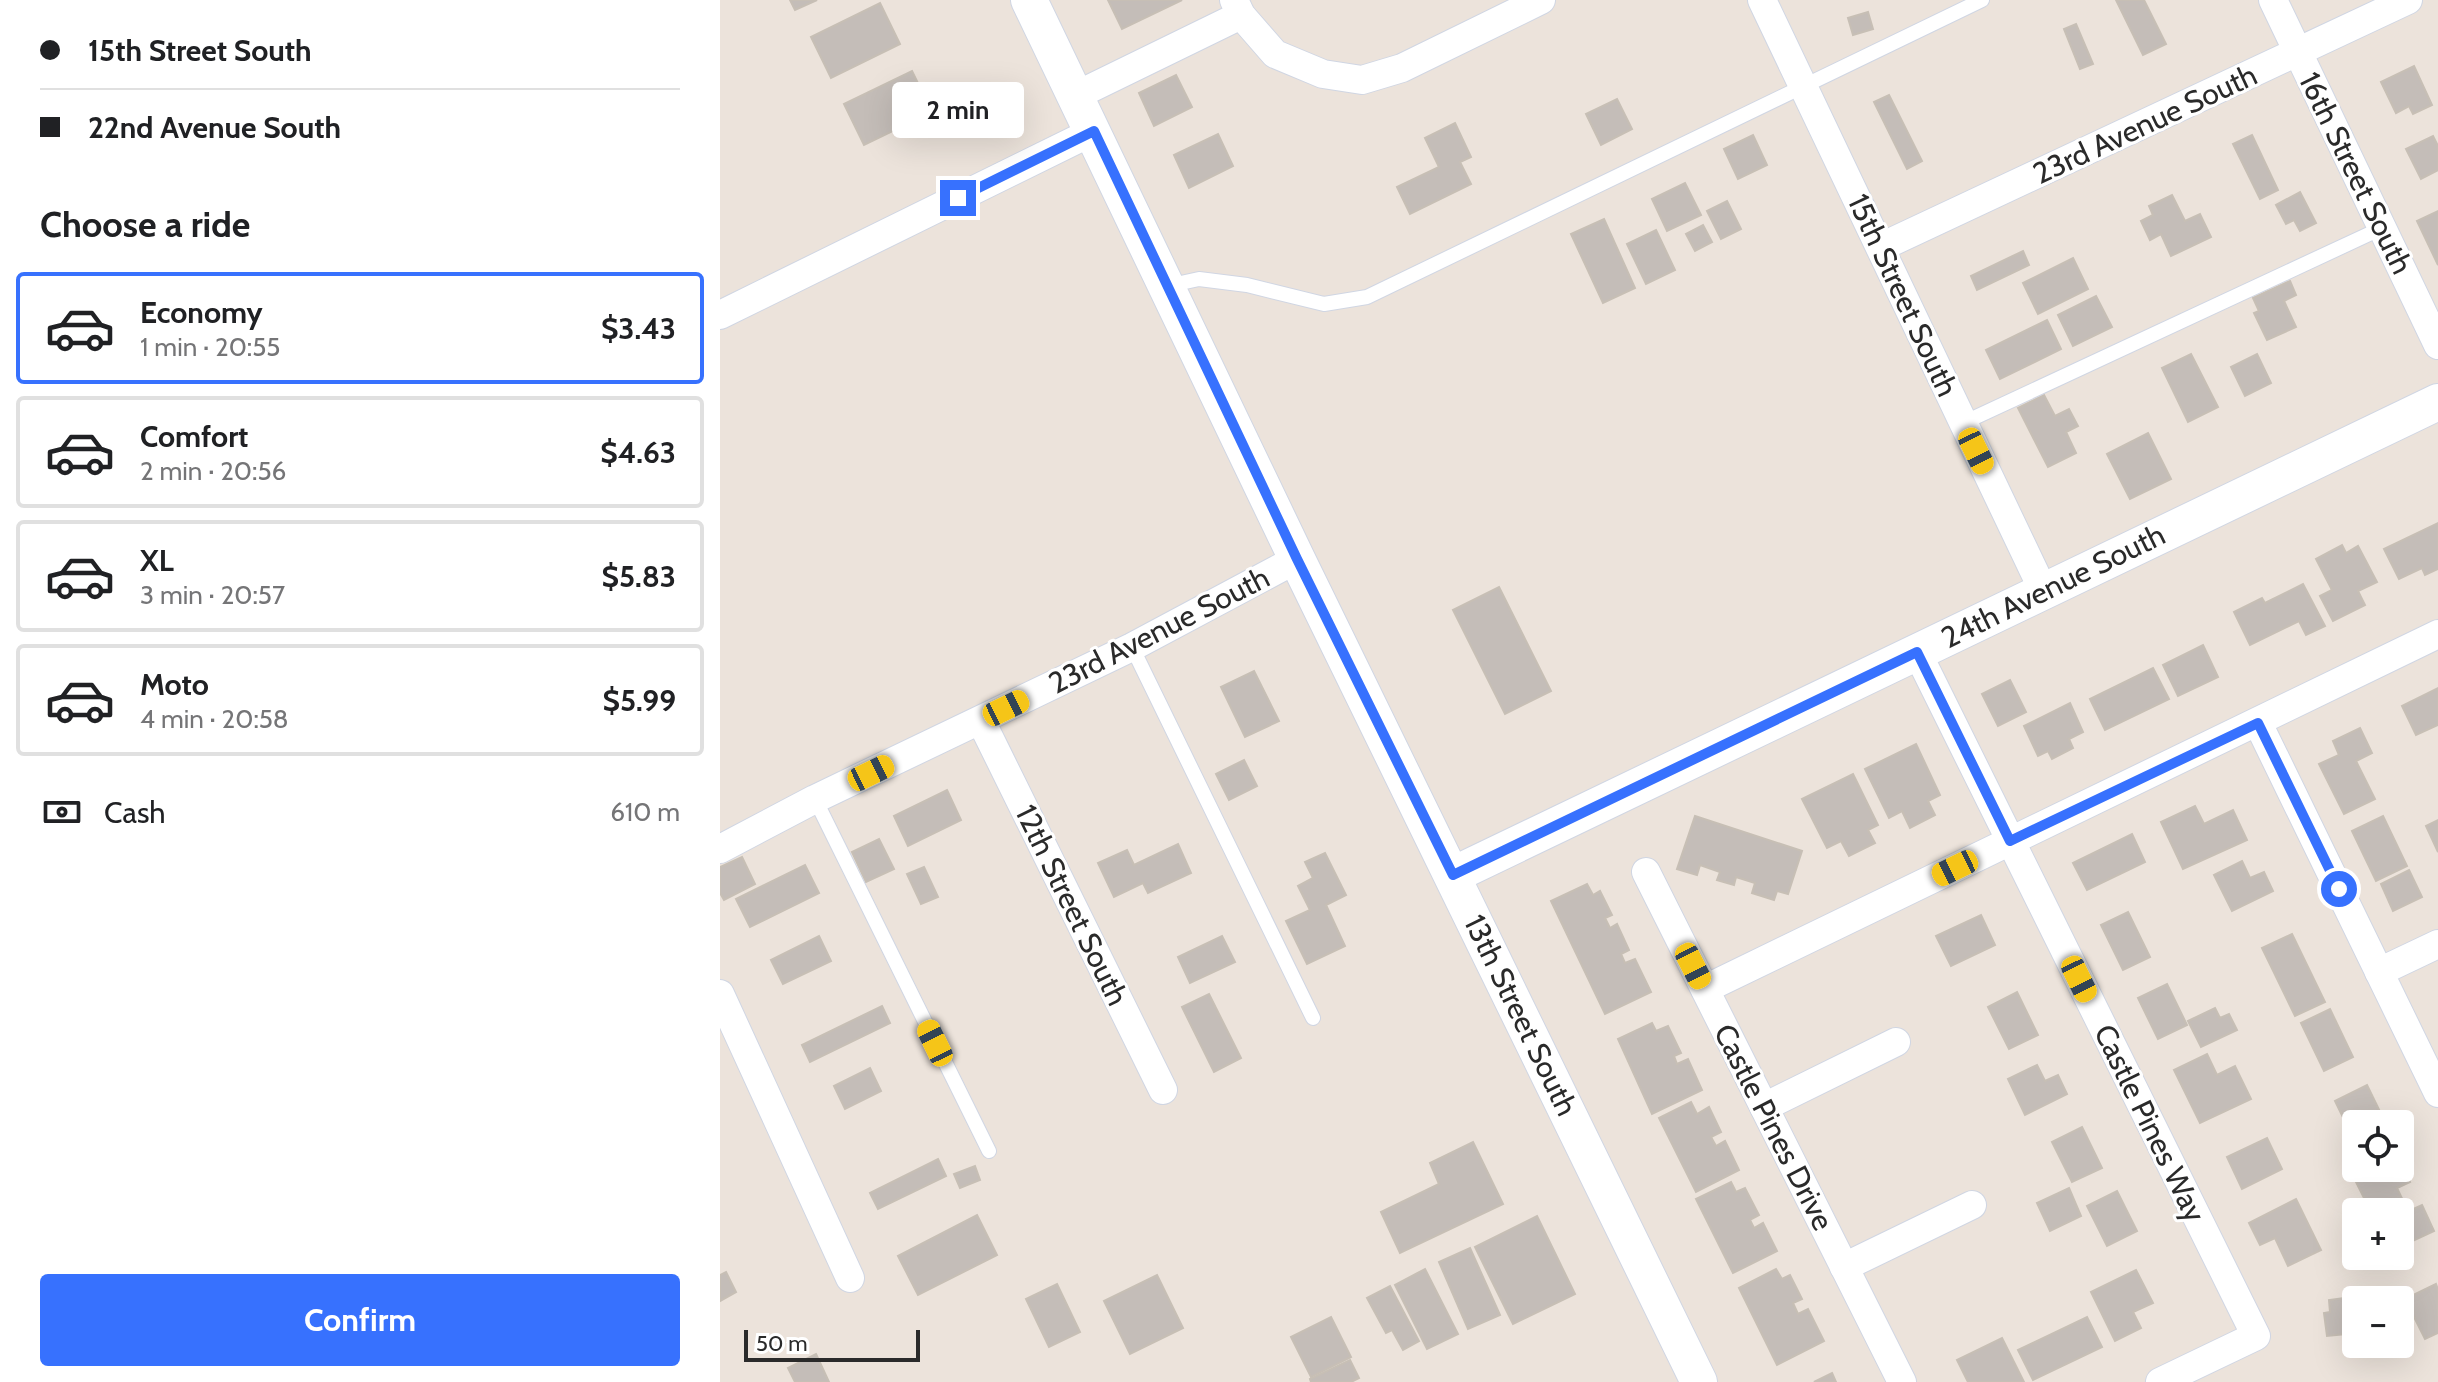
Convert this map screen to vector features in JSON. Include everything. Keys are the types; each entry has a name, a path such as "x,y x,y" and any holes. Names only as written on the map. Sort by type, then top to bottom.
{"street":[{"name":"13th Street South","path":"1029,0 1297,559 1699,1382"},
{"path":"1075,96 1237,7 1275,54 1323,74 1362,80 1402,68 1541,0"},
{"name":"15th Street South","path":"1762,0 2043,590"},
{"name":"16th Street South","path":"2273,0 2438,345"},
{"name":"23rd Avenue South","path":"1881,247 2408,0"},
{"path":"720,315 1094,131"},
{"name":"24th Avenue South","path":"1453,875 2438,402"},
{"name":"23rd Avenue South","path":"720,849 815,799 1132,647 1297,559"},
{"path":"1705,989 2438,634"},
{"name":"Castle Pines Way","path":"1917,652 2256,1336 2160,1382"},
{"name":"12th Street South","path":"981,721 1163,1090"},
{"path":"2258,723 2438,1093"},
{"name":"Castle Pines Drive","path":"1646,872 1902,1382"},
{"path":"2379,972 2438,944"},
{"path":"720,994 850,1278"},
{"path":"1764,1107 1896,1042"},
{"path":"1844,1267 1972,1205"}],"lane":[{"path":"1167,286 1199,279 1247,285 1324,304 1367,297 1982,0"},
{"path":"1963,423 2382,228"},
{"path":"1132,647 1313,1018"},
{"path":"815,799 989,1151"}],"building":[{"path":"790,0 817,0 795,10"},
{"path":"1108,0 1182,0 1122,29"},
{"path":"2116,0 2144,0 2166,44 2143,55"},
{"path":"880,3 900,44 831,78 811,37"},
{"path":"1868,12 1873,29 1853,35 1848,18"},
{"path":"2076,24 2093,64 2080,69 2064,29"},
{"path":"2414,66 2432,105 2413,114 2409,106 2396,113 2381,82"},
{"path":"912,71 932,112 864,145 844,104"},
{"path":"1176,75 1192,107 1154,126 1139,93"},
{"path":"1889,95 1922,161 1907,169 1874,102"},
{"path":"1617,99 1632,129 1601,145 1586,114"},
{"path":"1455,123 1471,157 1460,162 1471,184 1410,214 1397,187 1439,167 1425,138"},
{"path":"1218,134 1233,166 1189,188 1174,155"},
{"path":"1753,135 1767,165 1738,179 1724,149"},
{"path":"2252,135 2278,190 2260,199 2233,144"},
{"path":"2433,136 2438,146 2438,170 2421,179 2406,149"},
{"path":"1685,183 1701,215 1667,231 1652,199"},
{"path":"2300,192 2316,223 2300,231 2294,220 2286,224 2276,205"},
{"path":"2172,195 2185,221 2200,214 2211,237 2171,256 2161,234 2150,240 2141,221 2153,215 2149,206"},
{"path":"1727,201 1741,229 1721,239 1707,211"},
{"path":"2438,211 2438,265 2417,221"},
{"path":"1604,219 1635,288 1603,303 1571,234"},
{"path":"1703,225 1712,242 1695,251 1686,234"},
{"path":"1656,230 1675,270 1646,284 1627,244"},
{"path":"2023,251 2029,265 1977,290 1971,276"},
{"path":"2073,258 2088,289 2038,314 2023,283"},
{"path":"2290,281 2296,295 2284,301 2296,327 2267,340 2254,313 2259,311 2253,298"},
{"path":"2096,296 2112,327 2073,346 2058,315"},
{"path":"2047,320 2061,349 2000,379 1986,350"},
{"path":"2191,354 2218,407 2188,422 2162,368"},
{"path":"2257,354 2271,383 2245,396 2231,367"},
{"path":"2044,395 2055,416 2069,409 2078,426 2066,432 2076,453 2048,467 2018,408"},
{"path":"2148,433 2171,479 2130,499 2107,454"},
{"path":"2438,523 2438,569 2425,575 2422,568 2399,579 2384,549"},
{"path":"2342,545 2346,553 2358,546 2377,582 2358,591 2365,605 2333,621 2320,596 2332,590 2316,559"},
{"path":"2303,584 2325,626 2306,635 2299,621 2250,645 2234,612 2262,598 2265,603"},
{"path":"1499,587 1551,691 1505,714 1453,610"},
{"path":"2203,645 2218,677 2178,696 2163,665"},
{"path":"2153,668 2169,699 2105,730 2090,699"},
{"path":"1254,671 1279,721 1245,737 1221,687"},
{"path":"2010,680 2026,712 1998,726 1982,694"},
{"path":"2438,688 2438,725 2416,735 2402,706"},
{"path":"2070,703 2083,732 2069,739 2073,748 2052,759 2048,751 2038,756 2024,726"},
{"path":"2360,728 2372,753 2356,761 2375,799 2344,814 2319,764 2339,755 2333,741"},
{"path":"1916,744 1940,795 1928,801 1935,815 1910,828 1902,811 1889,818 1865,769"},
{"path":"1244,760 1257,786 1229,800 1216,774"},
{"path":"1853,774 1878,825 1868,830 1875,843 1849,856 1841,841 1827,848 1802,799"},
{"path":"947,790 961,820 908,846 894,816"},
{"path":"2195,806 2204,824 2233,810 2247,840 2183,869 2161,822"},
{"path":"1695,816 1802,851 1788,894 1777,891 1774,900 1752,893 1755,883 1736,877 1734,885 1717,880 1720,872 1700,865 1697,875 1677,869"},
{"path":"2383,816 2407,866 2376,881 2352,831"},
{"path":"2438,820 2438,852 2426,826"},
{"path":"2132,834 2145,862 2087,890 2073,863"},
{"path":"879,839 894,869 866,882 852,852"},
{"path":"1178,844 1191,873 1148,893 1143,883 1114,897 1098,863 1127,850 1134,865"},
{"path":"1325,853 1346,895 1326,905 1345,946 1307,964 1286,921 1310,910 1298,886 1313,878 1305,862"},
{"path":"742,857 755,884 724,900 720,893 720,867"},
{"path":"2242,861 2250,878 2264,872 2273,891 2232,911 2214,875"},
{"path":"805,865 819,893 750,927 736,899"},
{"path":"924,867 938,897 921,904 907,874"},
{"path":"2409,870 2422,897 2393,911 2381,884"},
{"path":"1587,884 1593,895 1600,891 1612,915 1605,918 1610,928 1617,924 1629,950 1621,954 1625,963 1635,959 1651,992 1605,1014 1551,901"},
{"path":"2128,912 2150,957 2123,970 2101,925"},
{"path":"1981,915 1995,945 1951,966 1936,936"},
{"path":"2292,934 2325,1002 2295,1016 2262,948"},
{"path":"819,936 831,961 783,984 771,960"},
{"path":"1222,936 1235,962 1190,983 1178,957"},
{"path":"2167,984 2187,1025 2158,1039 2138,998"},
{"path":"2017,992 2038,1035 2009,1049 1988,1007"},
{"path":"1209,994 1241,1058 1214,1072 1182,1007"},
{"path":"882,1006 890,1023 810,1062 802,1045"},
{"path":"2215,1008 2220,1018 2229,1014 2237,1030 2201,1047 2188,1021"},
{"path":"2330,1009 2353,1057 2324,1071 2301,1023"},
{"path":"1652,1023 1656,1031 1668,1026 1681,1053 1674,1056 1677,1064 1688,1059 1702,1090 1652,1114 1618,1039"},
{"path":"2207,1054 2217,1075 2235,1066 2251,1099 2200,1123 2174,1070"},
{"path":"2037,1065 2045,1081 2058,1075 2067,1094 2025,1115 2008,1079"},
{"path":"870,1068 881,1091 845,1109 834,1086"},
{"path":"2367,1085 2379,1110 2342,1110 2342,1115 2335,1101"},
{"path":"1691,1102 1697,1114 1709,1107 1721,1132 1711,1137 1716,1146 1725,1141 1739,1170 1696,1192 1659,1118"},
{"path":"2082,1127 2102,1168 2072,1182 2052,1142"},
{"path":"2267,1138 2282,1169 2242,1189 2227,1157"},
{"path":"1473,1142 1503,1204 1400,1253 1381,1212 1439,1184 1430,1163"},
{"path":"938,1159 946,1176 878,1209 870,1193"},
{"path":"975,1166 980,1180 960,1188 954,1174"},
{"path":"1731,1182 1736,1192 1745,1188 1759,1215 1750,1220 1754,1228 1763,1223 1777,1251 1733,1273 1696,1199"},
{"path":"2356,1182 2410,1182 2397,1188 2402,1198 2364,1198"},
{"path":"2069,1188 2081,1216 2050,1231 2037,1203"},
{"path":"2117,1191 2137,1231 2107,1246 2087,1206"},
{"path":"2296,1199 2321,1250 2288,1266 2275,1238 2260,1245 2249,1223"},
{"path":"2422,1205 2434,1231 2414,1240 2414,1209"},
{"path":"977,1215 997,1255 918,1295 898,1256"},
{"path":"1537,1216 1575,1294 1513,1324 1475,1247"},
{"path":"1470,1248 1500,1315 1468,1329 1439,1262"},
{"path":"1425,1269 1458,1334 1427,1349 1395,1285"},
{"path":"1776,1269 1782,1279 1790,1275 1802,1299 1793,1303 1798,1314 1808,1309 1824,1341 1777,1365 1739,1288"},
{"path":"2136,1270 2153,1303 2133,1312 2141,1328 2115,1341 2091,1292"},
{"path":"726,1272 736,1292 720,1301 720,1275"},
{"path":"1157,1275 1183,1328 1130,1354 1104,1301"},
{"path":"1057,1284 1080,1332 1049,1347 1026,1299"},
{"path":"2436,1284 2438,1333 2425,1339 2414,1317 2414,1295"},
{"path":"1390,1286 1419,1341 1403,1350 1392,1330 1386,1333 1367,1298"},
{"path":"2342,1298 2342,1334 2327,1336 2324,1313 2330,1312 2329,1300"},
{"path":"1331,1317 1351,1357 1311,1377 1291,1337"},
{"path":"2087,1317 2102,1347 2033,1380 2018,1350"},
{"path":"2002,1338 2024,1382 1968,1382 1957,1360"},
{"path":"816,1354 829,1382 795,1382 788,1368"},
{"path":"1350,1360 1359,1378 1351,1382 1311,1382 1310,1379"},
{"path":"1832,1373 1836,1382 1814,1382"}],"route":[{"path":"958,198 1094,131 1297,559 1453,875 1917,652 2010,841 2258,723 2339,889"}]}
